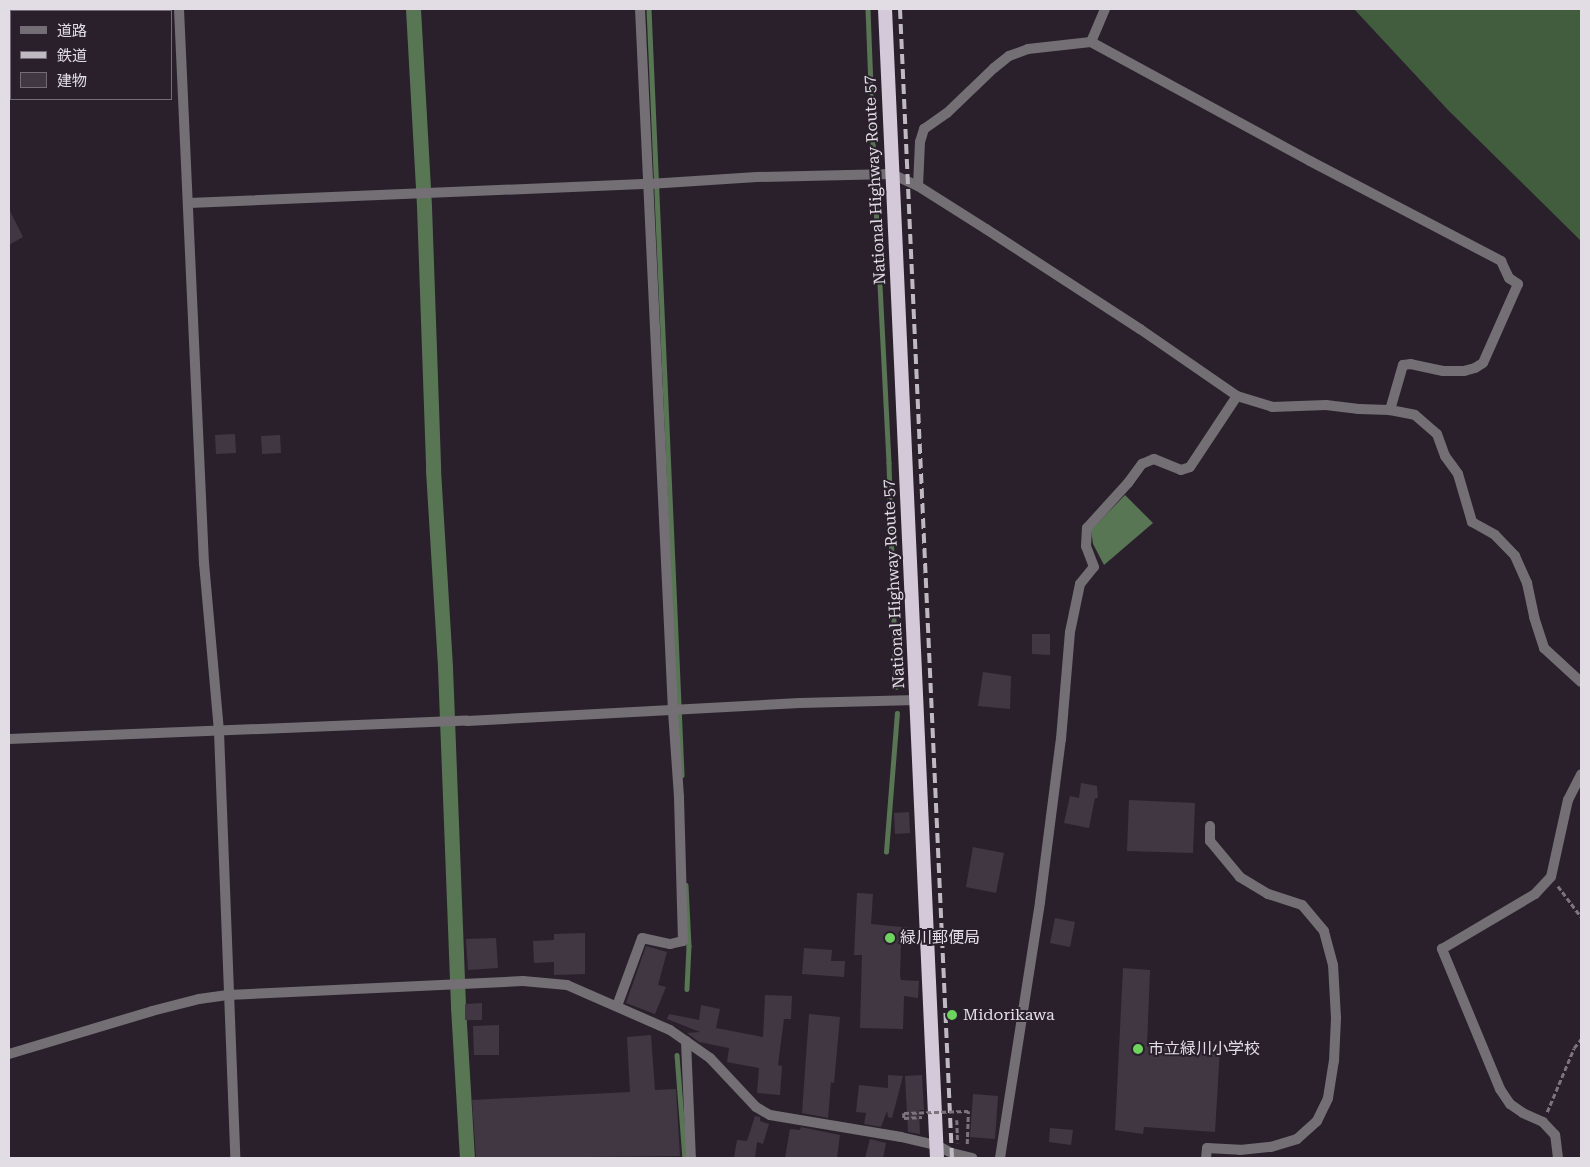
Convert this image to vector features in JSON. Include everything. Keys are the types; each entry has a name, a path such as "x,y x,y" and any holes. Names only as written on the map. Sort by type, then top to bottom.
{"highway":[{"name":"National Highway Route 57","path":"885,9 936,1152"}],"street":[{"path":"179,9 204,563 219,732 235,1158"},
{"path":"617,1006 642,938 670,944 683,941 679,798 673,711 640,9"},
{"path":"1091,42 1105,9"},
{"path":"918,186 920,142 924,129 947,113 994,68 1009,56 1028,49 1091,42 1310,161 1501,260 1508,278 1518,284 1483,362 1475,368 1464,371 1443,371 1411,364 1403,365 1390,410"},
{"path":"189,203 649,184 757,177 892,174 918,186 1140,329 1237,396 1272,407 1326,405 1390,410 1416,415 1437,434 1445,456 1458,474 1472,522 1495,535 1515,556 1527,583 1534,618 1544,648 1581,682"},
{"path":"1000,1158 1041,892 1061,739 1070,632 1080,584 1094,567 1086,546 1087,528 1128,483 1142,464 1154,459 1181,470 1190,467 1237,396"},
{"path":"9,739 219,732 673,711 800,703 917,700"},
{"path":"1558,1158 1555,1135 1543,1122 1523,1113 1510,1104 1500,1089 1442,949 1535,894 1551,877 1568,800 1581,774"},
{"path":"1206,1158 1207,1148 1240,1150 1271,1147 1297,1139 1316,1121 1328,1098 1334,1061 1336,1018 1333,965 1324,931 1302,905 1268,894 1240,877 1210,841 1210,826"},
{"path":"9,1054 152,1011 199,999 228,995 523,981 567,985 670,1030 710,1058 756,1107 770,1114 837,1124 936,1152 972,1158"},
{"path":"686,1041 691,1158"}],"path":[{"path":"1551,877 1581,916"},
{"path":"1543,1122 1574,1048 1581,1038"},
{"path":"919,1118 904,1118 904,1113 968,1111 967,1145"},
{"path":"957,1120 958,1155"}],"shaded area":[{"path":"1354,9 1581,9 1581,241 1448,110"},
{"path":"1125,495 1153,523 1104,565 1093,544 1091,530"}],"building":[{"path":"9,209 23,237 9,245"},
{"path":"235,434 236,453 216,454 215,435"},
{"path":"280,435 281,453 262,454 261,436"},
{"path":"1032,634 1050,634 1050,655 1032,654"},
{"path":"983,672 1011,676 1010,709 978,706"},
{"path":"1081,783 1097,786 1098,798 1095,798 1089,828 1064,823 1070,796 1079,798"},
{"path":"1129,800 1195,803 1193,853 1127,851"},
{"path":"909,812 910,833 895,834 894,813"},
{"path":"973,847 1004,853 996,893 966,887"},
{"path":"857,893 873,894 871,924 911,928 909,946 901,945 900,976 901,980 919,981 918,998 904,996 903,1029 860,1028 862,955 854,955"},
{"path":"1055,918 1075,922 1070,947 1050,943"},
{"path":"585,933 585,974 554,975 554,962 534,963 533,941 554,940 554,934"},
{"path":"496,938 498,968 468,970 466,939"},
{"path":"646,946 667,952 658,985 666,987 655,1014 626,1003"},
{"path":"804,948 832,950 831,961 845,961 844,977 802,974"},
{"path":"1123,968 1150,970 1147,1047 1220,1049 1215,1132 1144,1127 1143,1134 1115,1130"},
{"path":"765,995 792,996 791,1019 784,1019 778,1065 782,1066 780,1095 757,1093 759,1068 727,1062 729,1048 699,1042 687,1033 700,1032 667,1019 669,1014 699,1020 701,1005 720,1009 716,1028 763,1037"},
{"path":"482,1003 482,1020 465,1020 465,1004"},
{"path":"809,1014 840,1017 834,1083 831,1082 828,1118 802,1113"},
{"path":"499,1025 499,1055 474,1055 473,1026"},
{"path":"651,1035 655,1090 676,1089 680,1156 476,1158 472,1100 630,1092 627,1037"},
{"path":"888,1075 903,1076 892,1118 888,1117 887,1111 881,1127 864,1124 866,1113 856,1112 859,1085 888,1088"},
{"path":"922,1075 924,1110 919,1110 920,1134 908,1132 905,1076"},
{"path":"973,1094 998,1096 995,1139 970,1137"},
{"path":"755,1116 760,1117 760,1121 769,1124 763,1144 757,1142 755,1158 734,1158 737,1140 747,1141"},
{"path":"801,1127 840,1135 837,1158 785,1158 790,1129 800,1130"},
{"path":"1050,1128 1073,1130 1071,1145 1049,1142"},
{"path":"870,1139 886,1143 883,1158 865,1158"}],"waterway":[{"path":"413,9 424,206 433,470 445,667 458,1007 467,1158"},
{"path":"649,9 682,775"},
{"path":"868,9 874,163"},
{"path":"875,186 889,463 896,687"},
{"path":"886,852 897,713"},
{"path":"686,885 689,946 687,989"},
{"path":"677,1055 685,1158"}],"railway":[{"path":"900,9 952,1158"}],"place":[{"name":"緑川郵便局","path":"890,938"},
{"name":"Midorikawa","path":"952,1015"},
{"name":"市立緑川小学校","path":"1138,1049"}]}
